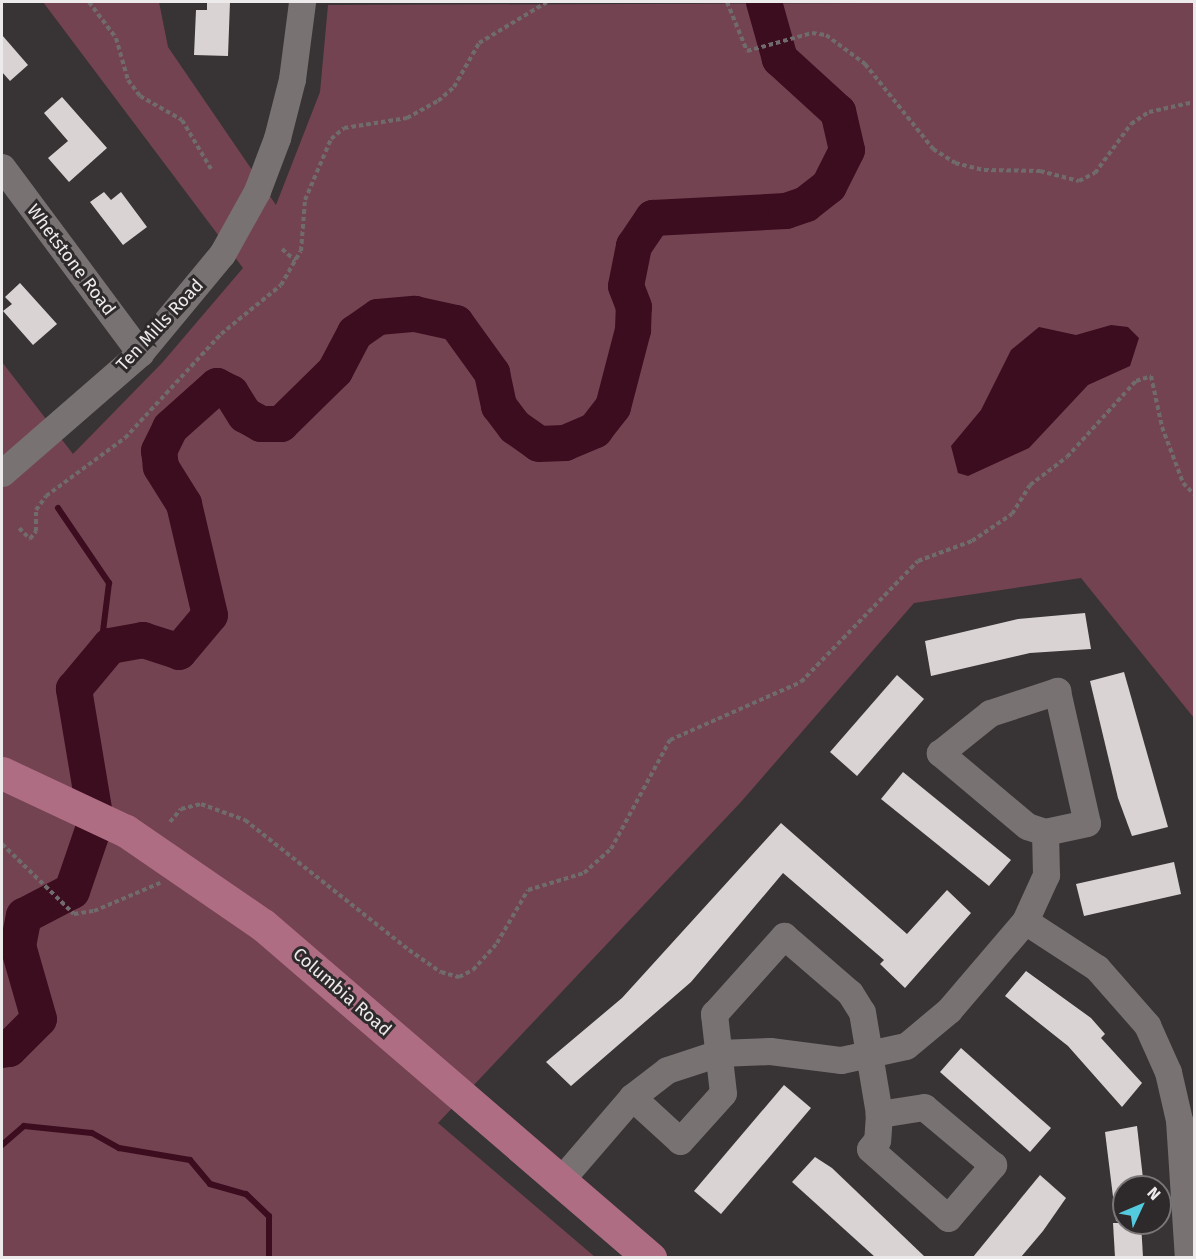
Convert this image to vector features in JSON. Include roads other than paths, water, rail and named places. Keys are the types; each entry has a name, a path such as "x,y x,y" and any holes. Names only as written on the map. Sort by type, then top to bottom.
{"main road":[{"name":"Columbia Road","path":"2,773 63,799 173,874 271,932 559,1182 650,1257"}],"street":[{"name":"Ten Mills Road","path":"2,473 140,353 215,263 257,190 292,79 302,2"},
{"name":"Whetstone Road","path":"2,167 140,353"},
{"path":"1057,691 1087,823 1046,832 1027,826 940,753 990,713 1057,691"},
{"path":"559,1182 632,1097 667,1070 719,1053 770,1051 841,1060 869,1056 906,1046 926,1032 1024,921 1046,875 1046,832"},
{"path":"1024,921 1097,968 1147,1025 1176,1103 1188,1257"},
{"path":"632,1097 680,1141 723,1093 714,1014 783,936 856,1000 879,1114 877,1140 870,1149 948,1218 993,1165 924,1107 879,1114"}],"waterway":[{"path":"2,1050 9,1049 39,1019 18,946 24,916 72,891 96,821 74,689 110,646 143,640 179,652 210,615 184,504 161,467 159,451 170,428 217,386 231,393 245,415 261,424 281,424 335,371 355,333 378,317 415,314 456,323 492,373 499,406 515,427 539,444 565,443 595,430 613,407 633,330 634,307 626,286 634,246 653,218 786,211 806,204 829,186 847,150 838,112 780,59 764,2"},
{"path":"58,508 109,583 100,655"},
{"path":"2,1145 24,1126 92,1133 119,1148 190,1160 210,1184 246,1194 269,1216 269,1258"}]}
